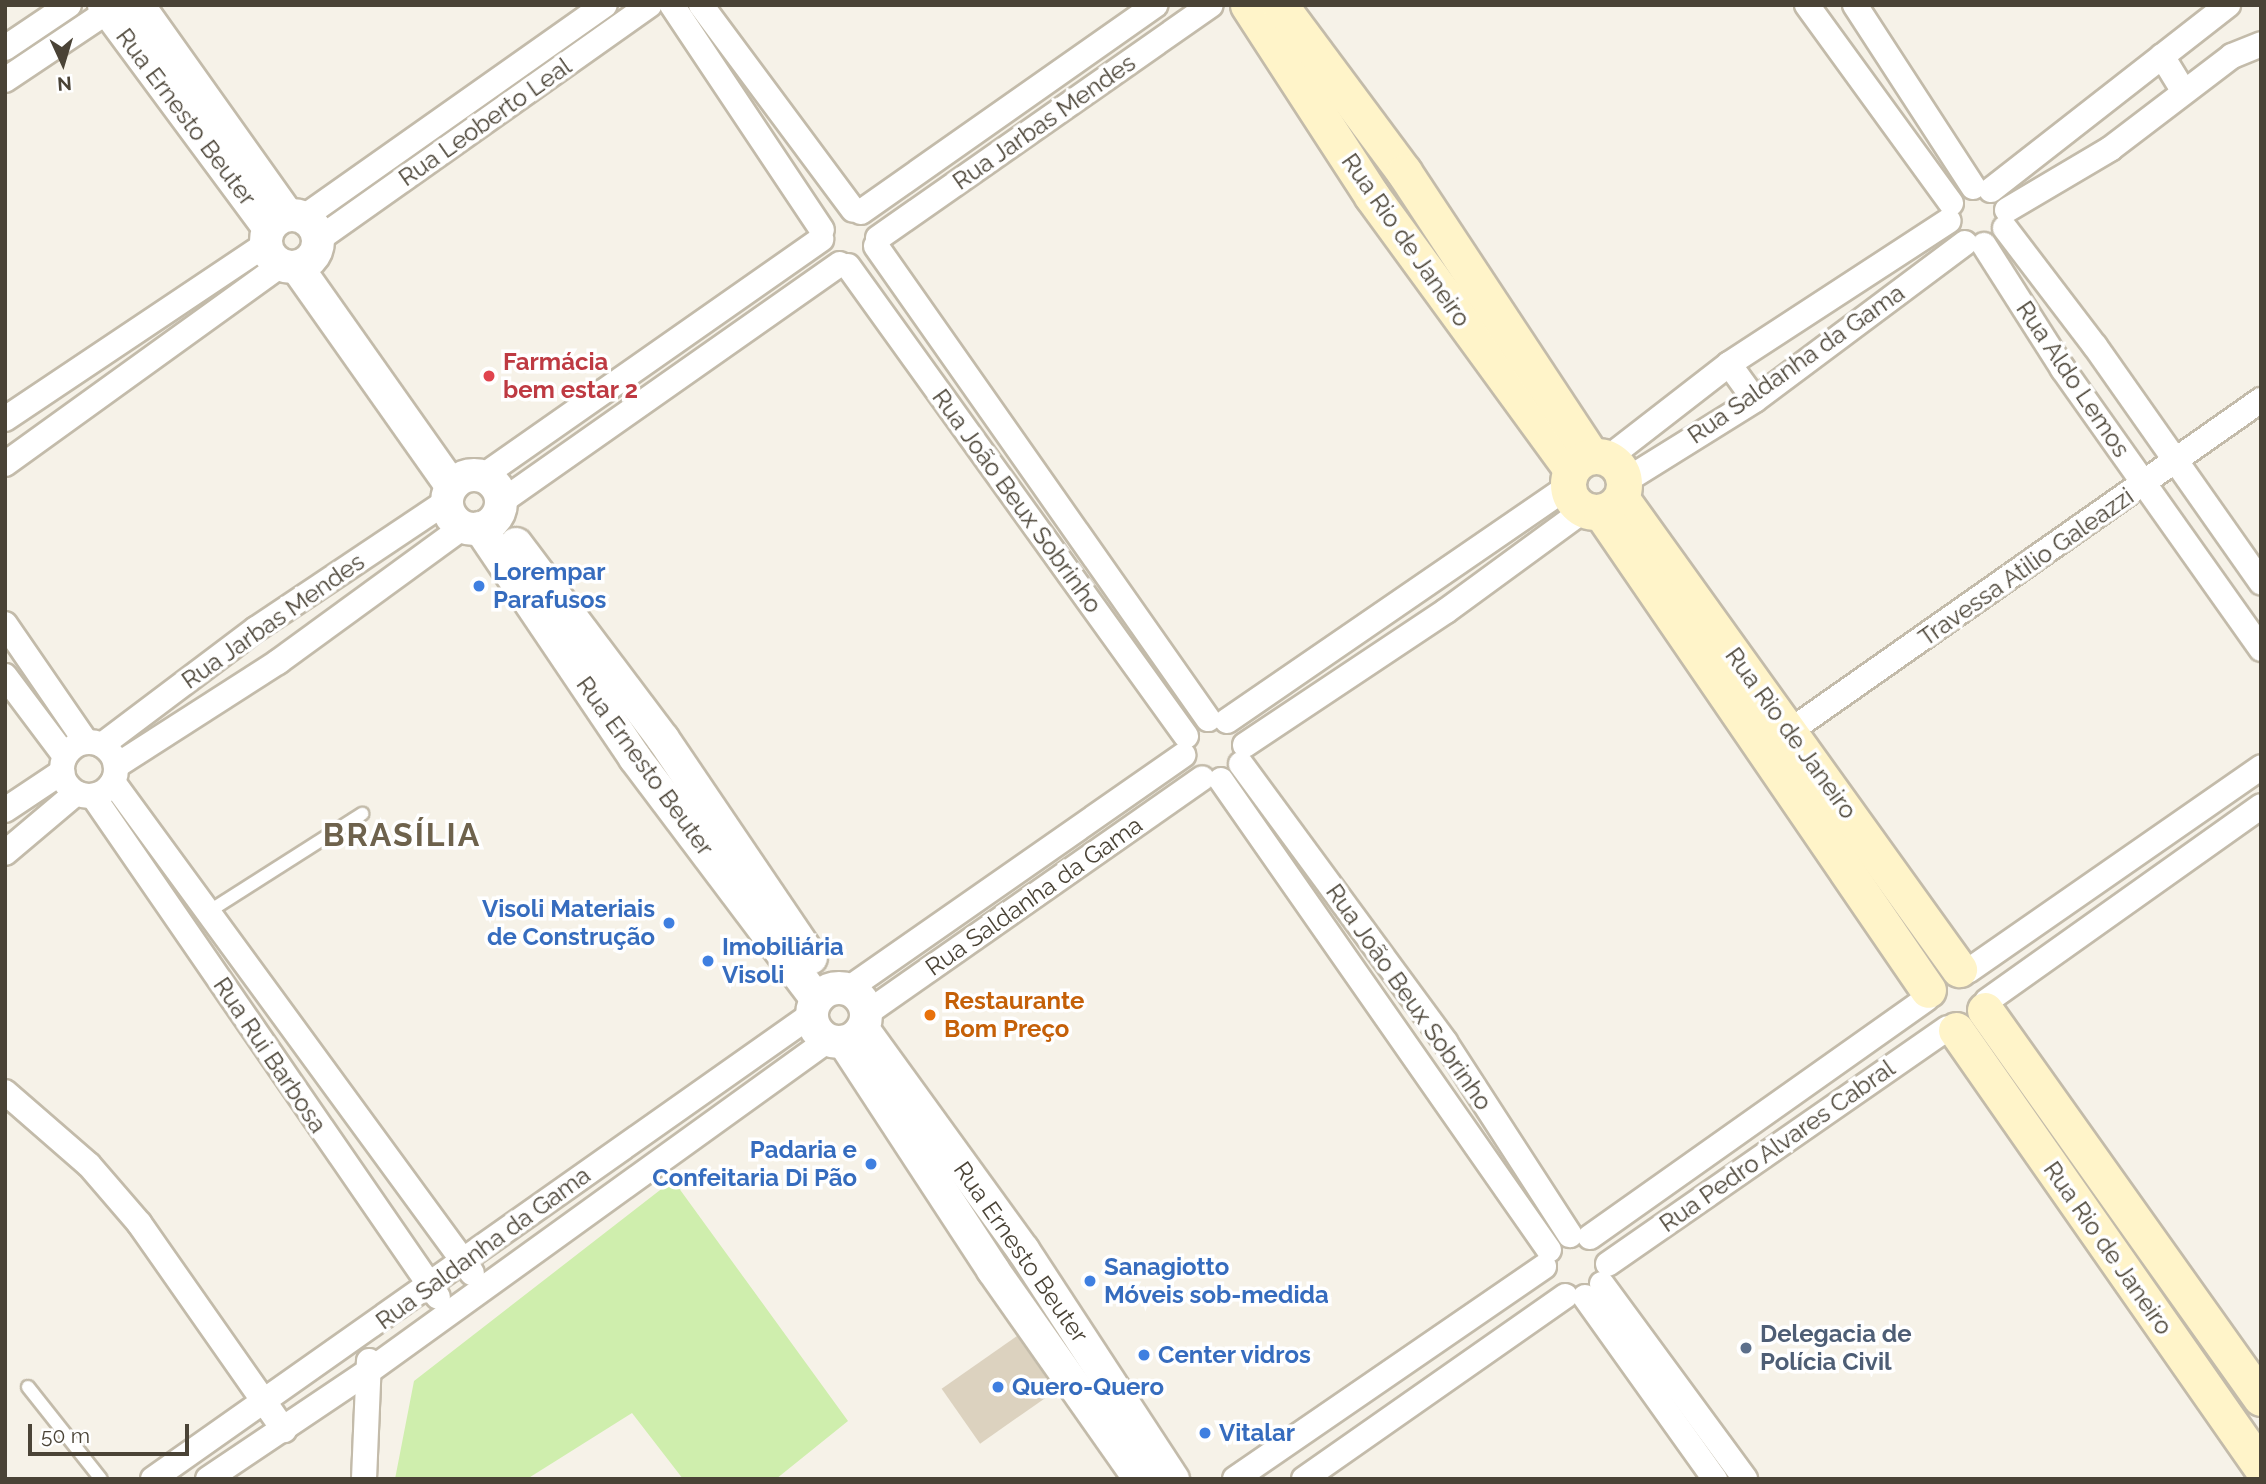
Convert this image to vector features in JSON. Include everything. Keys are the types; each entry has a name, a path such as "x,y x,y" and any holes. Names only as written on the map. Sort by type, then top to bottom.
{"main road":[{"name":"Rua Rio de Janeiro","path":"1248,5 1373,196 1790,731 1964,970"},
{"name":"Rua Rio de Janeiro","path":"1280,5 1404,172 1784,784 1927,995"},
{"path":"1373,196 1404,172"},
{"path":"1784,784 1813,764"},
{"path":"1964,970 1982,983 1986,1005 1974,1024 1952,1029 1932,1017 1927,995 1940,974 1964,970"},
{"name":"Rua Rio de Janeiro","path":"1986,1005 2261,1398"},
{"name":"Rua Rio de Janeiro","path":"1952,1029 2261,1467"}],"street":[{"path":"5,48 69,5"},
{"name":"Rua Leoberto Leal","path":"5,464 292,241 605,5"},
{"name":"Rua Leoberto Leal","path":"5,419 292,241 650,5"},
{"path":"672,5 821,235 827,254 844,265 866,261 877,242 873,222 857,211 701,5"},
{"name":"Rua Jarbas Mendes","path":"857,211 1156,5"},
{"name":"Rua Jarbas Mendes","path":"877,242 1210,5"},
{"path":"1807,5 1950,212"},
{"path":"1855,5 1982,189 2088,113 2228,5"},
{"path":"5,80 116,7"},
{"name":"Rua Ernesto Beuter","path":"116,7 292,241 473,502 663,739 839,1014 993,1270 1140,1479"},
{"path":"2006,219 2110,149 2232,56 2261,44"},
{"path":"2162,56 2184,92"},
{"path":"1865,90 1896,66"},
{"path":"2088,113 2110,149"},
{"name":"Rua Saldanha da Gama","path":"153,1479 463,1262 839,1014 1211,779 1446,611 1596,484 1729,364 1982,189"},
{"name":"Rua Aldo Lemos","path":"1982,189 2006,219 2261,582"},
{"path":"821,235 837,212 857,211"},
{"name":"Rua Aldo Lemos","path":"1950,212 2261,649"},
{"name":"Rua Saldanha da Gama","path":"208,1479 369,1371 482,1288 1217,720 1425,583 1596,484 1755,400 1975,244 2006,219"},
{"name":"Rua Jarbas Mendes","path":"5,853 278,662 473,502 821,235"},
{"name":"Rua João Beux Sobrinho","path":"844,265 1211,779 1546,1258 1550,1284 1590,1285 1605,1253 1580,1236 1243,755 877,242"},
{"name":"Rua Jarbas Mendes","path":"5,810 79,754 256,629 473,502 844,265"},
{"path":"2063,369 2095,346"},
{"path":"1729,364 1755,400"},
{"name":"Travessa Atilio Galeazzi","path":"1790,731 2261,400"},
{"path":"1425,583 1446,611"},
{"path":"2233,609 2261,590"},
{"path":"5,624 79,754 100,784"},
{"path":"256,629 278,662"},
{"path":"5,676 79,754 100,784"},
{"path":"1964,970 2261,767"},
{"name":"Rua Rui Barbosa","path":"100,784 208,912 482,1288"},
{"name":"Rua Rui Barbosa","path":"100,784 449,1311"},
{"path":"1986,1005 2261,806"},
{"name":"Rua Pedro Alvares Cabral","path":"1546,1258 1927,995"},
{"name":"Rua Ernesto Beuter","path":"839,1014 1023,1250 1173,1479"},
{"name":"Rua Pedro Alvares Cabral","path":"1304,1479 1410,1404 1590,1285 1952,1029"},
{"path":"5,1092 89,1165 139,1223 284,1430"},
{"path":"1235,1479 1388,1374 1546,1258"},
{"path":"1590,1285 1714,1479"},
{"path":"1590,1285 1745,1479"},
{"path":"364,1479 368,1331"},
{"path":"1388,1374 1410,1404"},
{"path":"1315,1424 1338,1455"}],"lane":[{"path":"208,912 362,814"},
{"path":"28,1387 101,1479"}],"green space":[{"path":"673,1180 848,1421 776,1479 683,1479 632,1413 527,1479 395,1479 414,1381"}],"building":[{"name":"Quero-Quero","path":"1017,1336 1055,1391 980,1444 942,1389"}],"place":[{"name":"Farmácia bem estar 2","path":"489,376"},
{"name":"Lorempar Parafusos","path":"479,586"},
{"name":"Visoli Materiais de Construção","path":"669,923"},
{"name":"Imobiliária Visoli","path":"708,961"},
{"name":"Restaurante Bom Preço","path":"930,1015"},
{"name":"Padaria e Confeitaria Di Pão","path":"871,1164"},
{"name":"Sanagiotto Móveis sob-medida","path":"1090,1281"},
{"name":"Delegacia de Polícia Civil","path":"1746,1348"},
{"name":"Center vidros","path":"1144,1355"},
{"name":"Quero-Quero","path":"998,1387"},
{"name":"Vitalar","path":"1205,1433"}],"district":[{"name":"BRASÍLIA","path":"402,835"}]}
